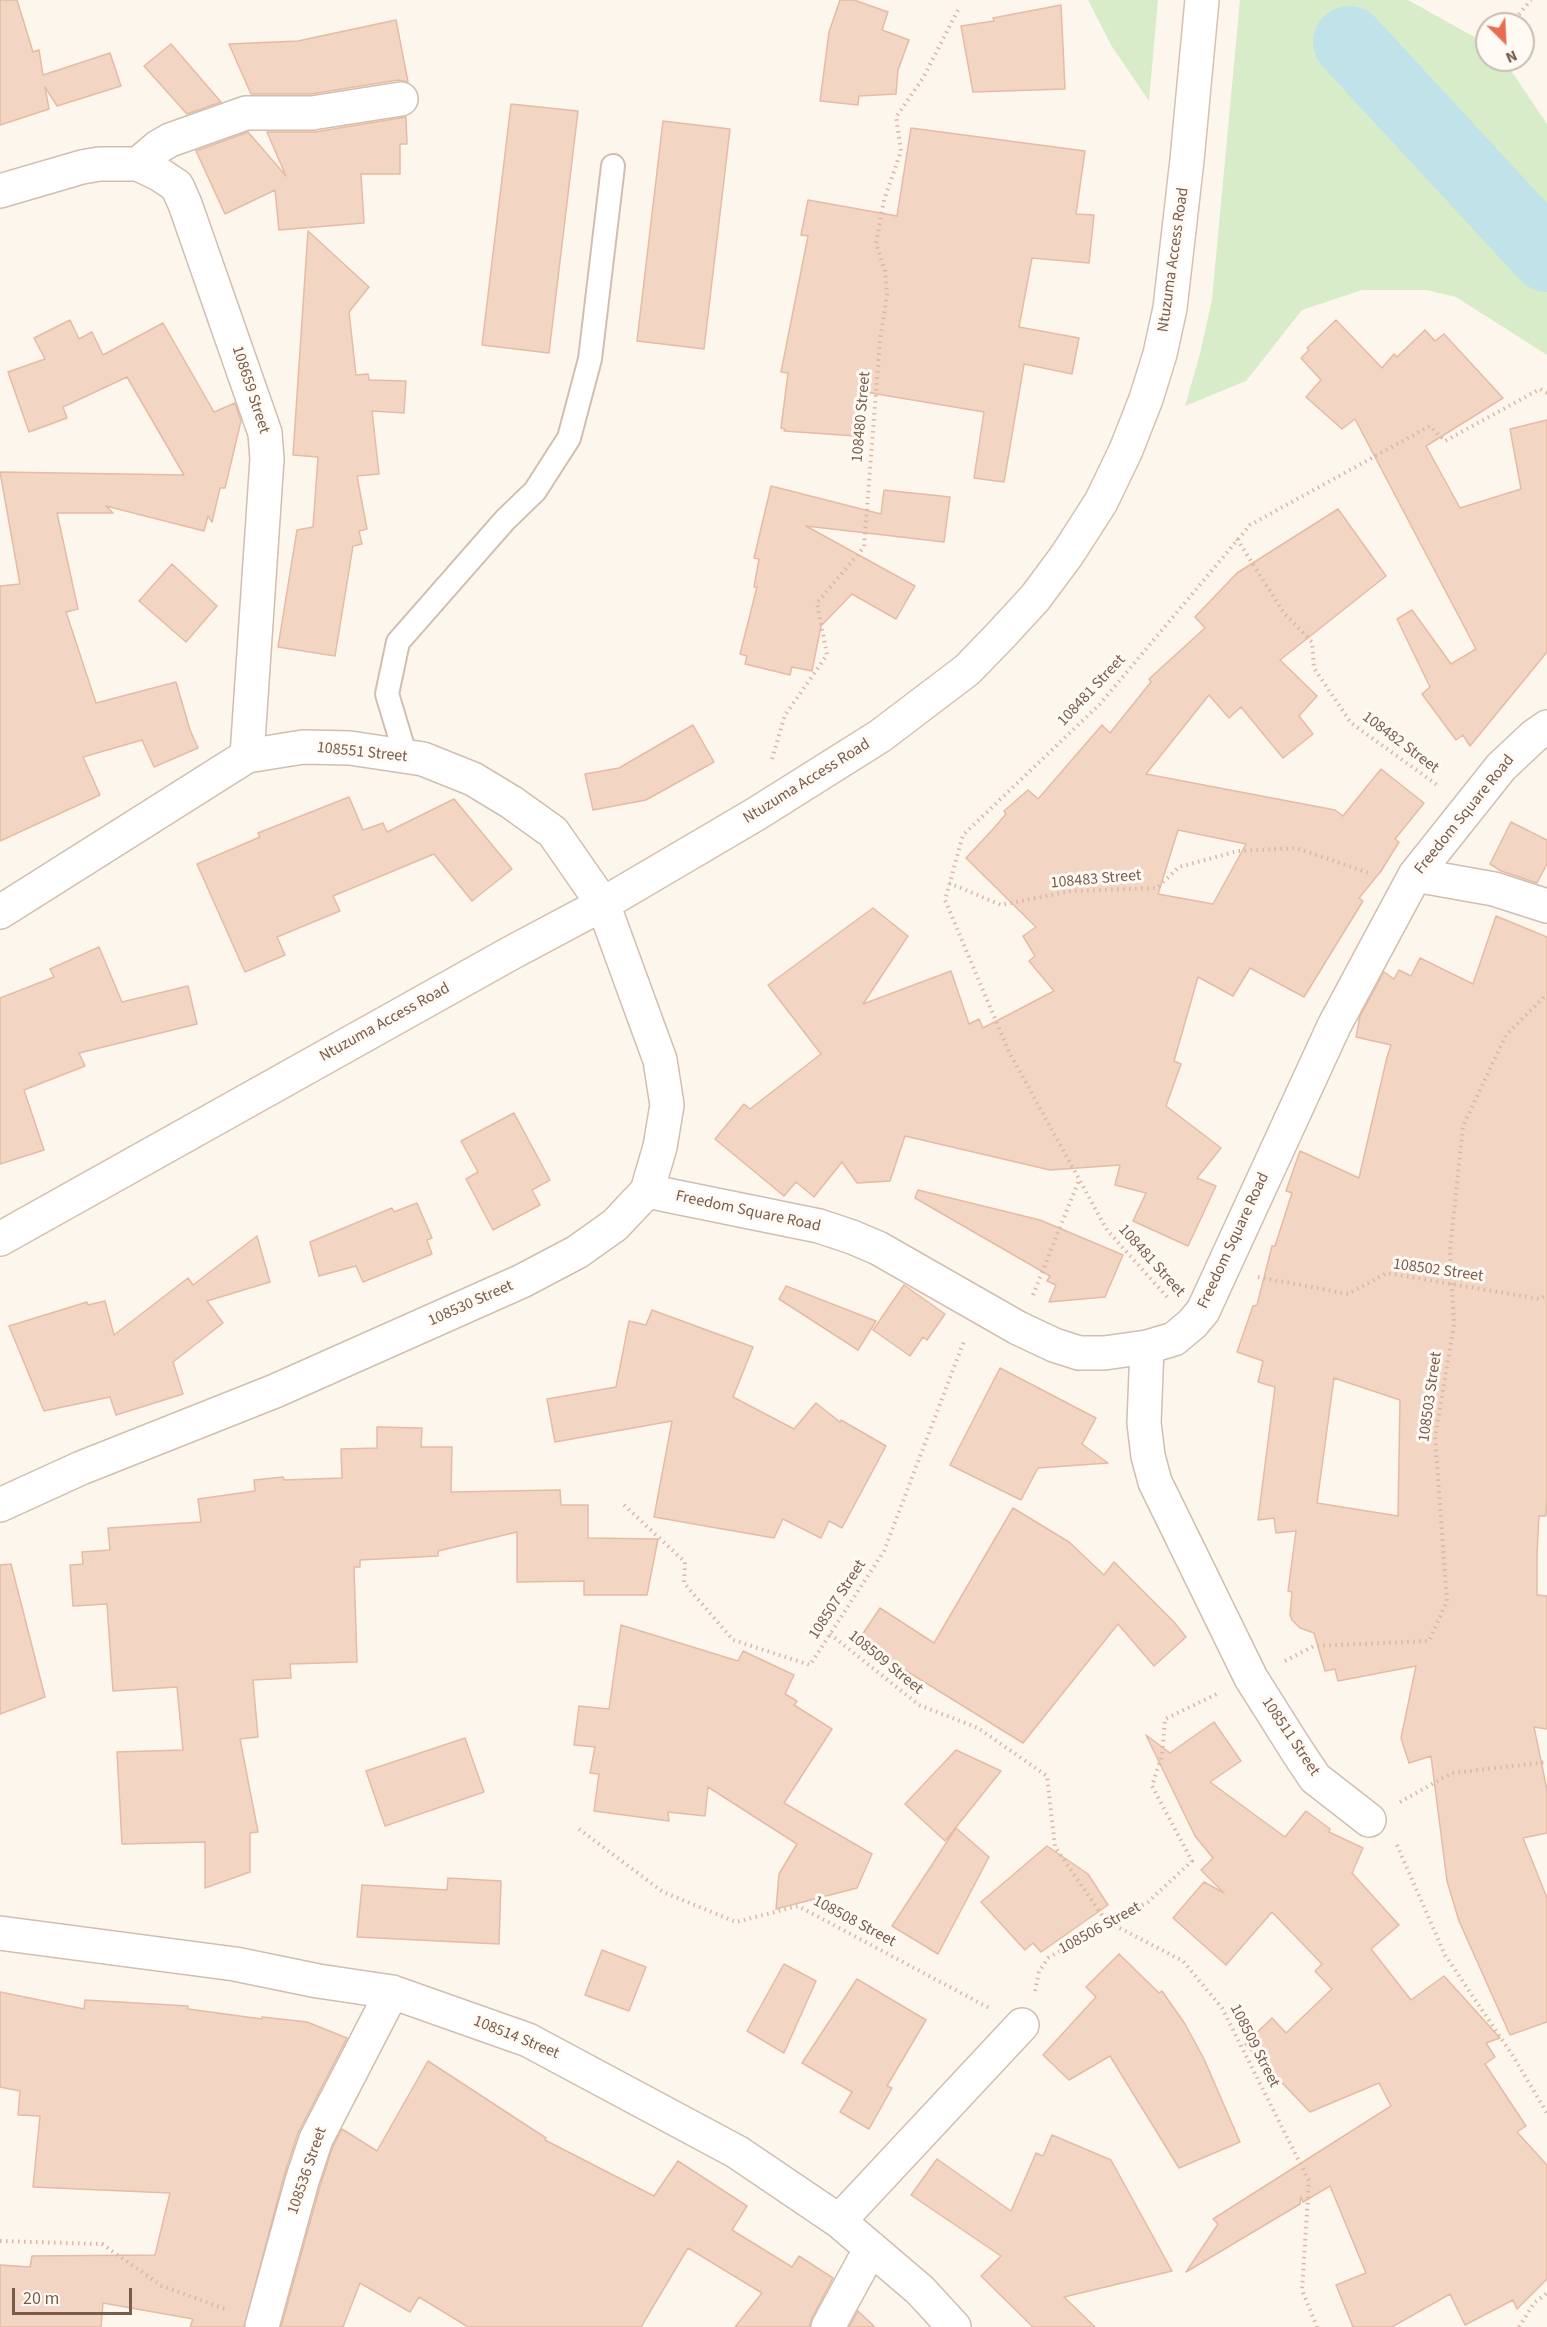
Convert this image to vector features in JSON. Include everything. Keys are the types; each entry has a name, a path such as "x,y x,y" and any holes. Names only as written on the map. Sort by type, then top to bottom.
{"street":[{"name":"Ntuzuma Access Road","path":"0,1239 511,953 603,904 756,814 880,736 967,670 1035,598 1067,555 1101,502 1126,450 1146,399 1160,354 1170,308 1202,0"},
{"path":"138,164 170,140 246,113 312,113 401,99"},
{"name":"108659 Street","path":"0,190 82,167 99,164 138,164 177,186 185,204 266,433 267,459 247,756"},
{"name":"Freedom Square Road","path":"647,1191 819,1226 852,1237 878,1248 1018,1328 1053,1345 1079,1353 1104,1353 1147,1347 1174,1338 1192,1324 1203,1311 1334,1026 1415,876 1467,807 1518,749 1547,727"},
{"name":"108551 Street","path":"0,912 247,756 303,747 350,748 423,759 473,779 511,802 553,832 603,904"},
{"path":"1415,876 1494,889 1547,906"},
{"name":"108530 Street","path":"0,1505 81,1468 275,1391 522,1281 586,1245 615,1224 647,1191 660,1147 667,1106 660,1060 603,904"},
{"name":"108511 Street","path":"1147,1347 1144,1423 1148,1456 1155,1482 1251,1678 1315,1778 1369,1820"},
{"name":"108514 Street","path":"0,1933 236,1964 318,1981 392,1992 528,2040 570,2060 737,2152 839,2221 920,2290 954,2327"},
{"name":"108536 Street","path":"262,2326 316,2139 392,1992"},
{"path":"839,2221 1022,2025"},
{"path":"828,2327 871,2248"}],"lane":[{"path":"406,757 387,694 398,642 505,520 536,491 569,438 590,359 613,166"}],"path":[{"path":"1521,12 1531,0"},
{"name":"108480 Street","path":"756,814 785,714 826,655 817,603 864,547 880,341 887,294 885,271 876,243 884,200 902,151 896,117 923,78 958,10"},
{"name":"108481 Street","path":"1192,1324 1107,1230 1009,1052 945,900 963,835 1100,704 1250,525 1430,426 1445,441 1540,389 1547,393"},
{"name":"108482 Street","path":"1237,539 1284,613 1312,642 1314,668 1351,723 1467,807"},
{"name":"108483 Street","path":"950,883 1001,905 1071,891 1156,888 1179,867 1238,851 1296,848 1374,875 1415,876"},
{"name":"108503 Street","path":"1251,1678 1314,1646 1429,1641 1447,1601 1435,1437 1454,1325 1450,1250 1463,1126 1506,1035 1547,994"},
{"path":"1018,1328 1079,1180"},
{"name":"108502 Street","path":"1223,1268 1276,1282 1348,1294 1387,1273 1540,1299 1547,1294"},
{"name":"108507 Street","path":"624,1505 685,1562 684,1583 734,1640 810,1665 884,1551 978,1304"},
{"name":"108509 Street","path":"830,1634 919,1706 978,1728 1047,1776 1054,1847 1106,1921 1183,1961 1222,2008 1309,2181 1302,2290 1317,2327"},
{"name":"108506 Street","path":"1022,2025 1029,2016 1039,1972 1048,1958 1148,1902 1192,1861 1152,1786 1162,1755 1165,1719 1251,1678"},
{"path":"1547,1762 1452,1773 1369,1820 1397,1844 1445,1955 1513,2056 1547,2113"},
{"name":"108508 Street","path":"579,1828 663,1892 736,1922 798,1906 1022,2025"},
{"path":"0,2241 102,2244 162,2286 242,2315 262,2326"},
{"path":"1519,2327 1534,2303 1547,2293"}],"green space":[{"path":"1088,0 1158,0 1149,101 1111,45"},
{"path":"1240,0 1408,0 1475,37 1475,72 1512,72 1547,124 1547,355 1456,297 1426,290 1362,290 1302,310 1246,381 1185,406 1200,354 1212,299"}],"building":[{"path":"0,0 17,0 33,52 39,50 43,75 110,53 121,86 57,106 45,87 49,109 0,125"},
{"path":"840,0 854,0 888,12 882,30 909,40 898,70 896,94 859,96 858,105 820,101 829,32"},
{"path":"1061,5 1065,89 973,92 961,26 994,21 993,18"},
{"path":"396,20 408,82 398,80 311,94 251,94 229,44 298,41"},
{"path":"171,44 221,102 187,114 144,66"},
{"path":"511,104 578,111 549,353 482,345"},
{"path":"406,117 407,144 400,144 400,174 361,174 364,223 279,230 275,190 225,214 196,151 248,132 286,176 267,132 315,132"},
{"path":"663,121 730,129 704,349 637,341"},
{"path":"911,128 1085,151 1076,214 1094,215 1089,263 1032,258 1019,327 1079,338 1072,374 1024,364 1004,482 974,478 984,412 859,391 856,436 784,431 785,429 781,428 788,373 781,372 808,236 801,235 808,200 897,216"},
{"path":"308,231 369,287 349,312 356,375 368,374 369,380 406,381 404,413 372,411 379,474 357,476 367,529 359,531 362,544 353,546 335,656 278,647 297,530 313,527 318,457 293,455"},
{"path":"70,320 79,339 92,332 103,355 163,323 214,412 235,403 241,421 225,488 220,488 212,522 208,516 204,531 106,506 113,513 57,513 78,609 66,612 96,703 176,682 190,730 198,748 154,767 142,740 83,757 100,795 0,841 0,586 20,584 0,472 184,475 127,377 63,407 67,418 29,432 8,372 45,359 34,338"},
{"path":"1336,320 1382,368 1394,354 1397,357 1425,330 1435,341 1444,334 1503,398 1426,446 1460,508 1521,489 1510,429 1547,420 1547,652 1470,746 1463,735 1456,740 1422,694 1430,687 1397,619 1412,610 1451,664 1476,649 1355,419 1342,429 1306,397 1321,380 1301,358 1309,350 1307,348"},
{"path":"771,486 881,514 884,490 950,497 944,542 806,526 915,586 896,619 852,594 821,626 812,671 792,667 790,675 745,664 747,656 740,654 757,587 754,587 759,559 754,558"},
{"path":"1338,509 1386,576 1280,660 1317,696 1299,716 1313,734 1283,758 1241,707 1229,718 1209,695 1146,774 1335,810 1343,816 1381,769 1424,803 1395,839 1399,842 1381,871 1359,898 1363,901 1304,997 1250,968 1233,996 1198,977 1174,1061 1181,1064 1166,1106 1221,1148 1197,1178 1216,1186 1188,1246 1133,1221 1146,1193 1115,1185 1120,1165 1050,1170 905,1136 890,1181 857,1183 842,1162 814,1197 796,1182 784,1196 715,1139 744,1104 750,1109 821,1054 768,985 873,908 908,936 863,1004 951,971 969,1024 979,1019 983,1028 1054,991 1029,961 1035,956 1023,936 1036,927 966,858 1006,814 1004,811 1028,790 1038,799 1102,725 1110,733 1151,682 1149,679 1205,628 1195,617 1237,573","holes":["1178,830 1246,844 1213,904 1158,894"]},
{"path":"172,564 217,606 186,642 139,601"},
{"path":"693,725 714,762 646,800 593,810 585,774 619,768"},
{"path":"349,797 363,830 383,823 387,832 454,799 512,869 472,901 434,854 333,896 340,911 277,937 285,955 245,972 197,864 260,837 258,833"},
{"path":"1511,822 1547,840 1547,864 1537,883 1501,871 1490,864"},
{"path":"1496,916 1547,937 1547,1496 1546,1516 1539,1516 1537,1595 1547,1596 1547,1729 1534,1727 1547,1790 1547,1833 1523,1838 1547,1898 1547,2022 1510,2035 1459,1921 1447,1881 1431,1756 1409,1763 1401,1738 1416,1666 1338,1681 1335,1669 1325,1671 1314,1633 1300,1628 1292,1620 1290,1615 1292,1592 1288,1591 1296,1531 1276,1533 1274,1518 1258,1520 1275,1387 1258,1382 1263,1361 1237,1352 1253,1306 1257,1305 1272,1246 1275,1246 1292,1193 1286,1191 1300,1151 1359,1178 1391,1045 1356,1037 1360,1016 1384,972 1394,979 1399,970 1411,976 1420,958 1473,984","holes":["1334,1378 1400,1400 1398,1516 1317,1503"]},
{"path":"99,947 122,1002 188,986 197,1024 79,1053 85,1066 24,1090 44,1150 0,1164 0,998 54,977 50,969"},
{"path":"514,1113 550,1180 532,1190 540,1205 493,1230 466,1179 478,1172 461,1141"},
{"path":"918,1190 1040,1220 1123,1255 1105,1297 1049,1302 1056,1285 1047,1281 1050,1276 915,1198"},
{"path":"417,1203 432,1238 427,1240 432,1254 363,1282 356,1266 319,1276 310,1242 392,1208 394,1212"},
{"path":"257,1236 270,1282 207,1301 223,1323 173,1362 183,1394 116,1415 110,1397 44,1411 9,1326 87,1302 88,1305 105,1301 114,1335 188,1278 193,1285"},
{"path":"904,1285 945,1314 927,1340 923,1337 910,1356 873,1330"},
{"path":"786,1286 876,1321 858,1350 779,1299"},
{"path":"652,1310 753,1347 733,1397 794,1429 816,1403 840,1422 841,1420 886,1446 842,1528 829,1521 821,1538 783,1519 774,1538 654,1517 672,1421 555,1442 547,1399 616,1387 629,1321 646,1325"},
{"path":"1000,1368 1096,1418 1082,1444 1108,1463 1038,1468 1021,1500 950,1465"},
{"path":"377,1427 422,1428 421,1447 452,1447 451,1492 560,1490 561,1505 588,1505 588,1538 658,1539 647,1595 584,1595 584,1581 517,1582 517,1532 438,1551 438,1556 360,1560 360,1567 354,1567 357,1662 290,1664 291,1678 253,1680 258,1737 240,1739 258,1832 250,1833 250,1872 205,1888 205,1842 122,1844 117,1752 183,1750 177,1687 113,1691 107,1604 73,1606 70,1565 83,1564 82,1552 110,1550 108,1528 201,1522 198,1499 255,1491 254,1480 283,1477 284,1480 342,1478 341,1449 377,1448"},
{"path":"1013,1508 1069,1542 1104,1575 1114,1562 1186,1637 1154,1666 1118,1624 1023,1743 858,1641 880,1608 934,1643"},
{"path":"11,1564 45,1697 0,1714 0,1565"},
{"path":"621,1625 738,1661 743,1651 794,1675 785,1694 797,1701 794,1705 832,1729 784,1803 872,1854 857,1888 776,1909 779,1874 797,1844 708,1787 705,1816 668,1812 669,1821 594,1811 599,1774 590,1773 595,1747 574,1745 579,1706 609,1709"},
{"path":"1214,1722 1241,1761 1210,1782 1285,1837 1306,1811 1330,1829 1329,1832 1363,1848 1352,1873 1399,1925 1371,1949 1411,2000 1444,1976 1500,2038 1486,2043 1495,2057 1485,2064 1526,2126 1517,2132 1547,2165 1547,2279 1517,2309 1513,2300 1465,2325 1450,2294 1392,2327 1353,2327 1336,2285 1366,2273 1330,2186 1303,2202 1301,2197 1300,2204 1186,2272 1218,2224 1213,2219 1391,2106 1379,2083 1310,2112 1245,2044 1272,2018 1286,2033 1332,1989 1315,1971 1322,1964 1272,1912 1226,1965 1173,1918 1204,1882 1224,1893 1201,1870 1213,1858 1195,1836 1146,1735 1170,1753"},
{"path":"465,1738 484,1792 385,1826 366,1771"},
{"path":"956,1750 1001,1771 945,1841 905,1804"},
{"path":"956,1828 989,1857 938,1954 892,1926"},
{"path":"1047,1846 1088,1874 1108,1905 1041,1952 1033,1943 1025,1950 981,1902"},
{"path":"448,1878 501,1881 499,1944 357,1937 362,1885 447,1890"},
{"path":"602,1950 646,1967 629,2011 585,1995"},
{"path":"1119,1954 1159,1993 1162,1991 1185,2024 1204,2059 1240,2142 1179,2168 1110,2056 1069,2080 1043,2055 1096,1997 1086,1987"},
{"path":"784,1964 816,1981 784,2053 747,2031"},
{"path":"857,1979 926,2020 887,2086 892,2088 869,2129 840,2112 852,2092 802,2063"},
{"path":"0,1992 84,2009 85,2000 188,2006 188,2009 262,2019 262,2017 307,2022 347,2038 298,2133 284,2176 244,2327 190,2327 193,2319 103,2303 101,2327 0,2327 0,2265 30,2267 32,2256 155,2255 170,2193 33,2187 40,2116 18,2115 20,2091 0,2087"},
{"path":"428,2061 546,2138 545,2140 654,2196 678,2161 747,2206 732,2230 792,2267 799,2256 833,2278 809,2327 735,2327 762,2293 688,2248 641,2327 468,2327 419,2297 410,2312 360,2283 343,2327 281,2327 320,2186 333,2146 342,2129 377,2151"},
{"path":"1052,2135 1111,2160 1172,2271 1064,2297 1095,2327 1033,2327 981,2276 1001,2256 911,2195 937,2159 1011,2211 1036,2153 1043,2156"},
{"path":"858,2311 875,2327 849,2327"}],"waterway":[{"path":"1349,42 1547,256"}]}
